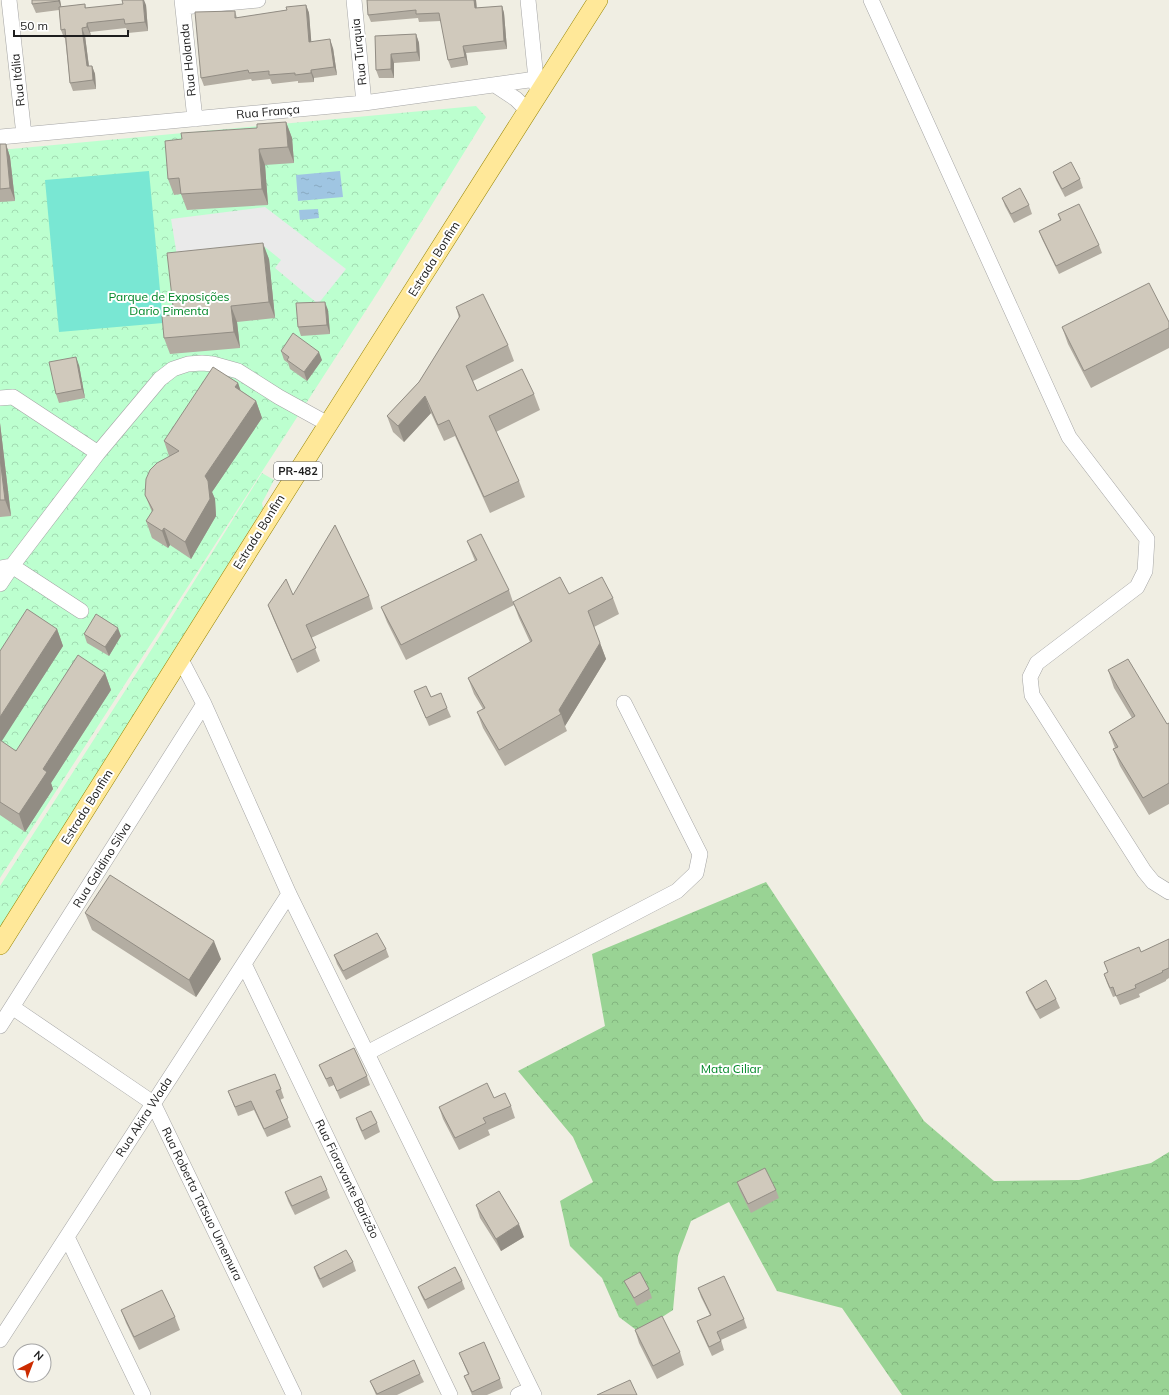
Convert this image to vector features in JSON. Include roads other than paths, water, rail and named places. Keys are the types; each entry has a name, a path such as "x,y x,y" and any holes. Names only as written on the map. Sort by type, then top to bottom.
{"main road":[{"name":"Estrada Bonfim","path":"0,944 328,424 528,111 537,87 598,0"}],"street":[{"name":"Rua Itália","path":"9,0 24,135"},
{"path":"182,4 258,0"},
{"name":"Rua Turquia","path":"354,0 364,103"},
{"path":"528,0 537,87"},
{"path":"871,0 1069,437 1147,539 1145,571 1137,587 1037,663 1030,677 1032,695 1144,871 1153,882 1169,892"},
{"name":"Rua Holanda","path":"182,4 194,119"},
{"name":"Rua França","path":"0,138 364,103 495,85 537,87"},
{"path":"495,85 516,99 528,111"},
{"path":"0,584 6,567 98,453 160,380 173,369 188,364 213,364 238,371 279,397 328,424"},
{"path":"0,398 13,397 98,453"},
{"path":"6,567 81,611"},
{"path":"180,658 204,704 289,894 367,1053 528,1393"},
{"path":"367,1053 677,891 696,873 700,854 624,703"},
{"name":"Rua Galdino Silva","path":"0,1026 204,704"},
{"name":"Rua Akira Wada","path":"0,1340 289,894"},
{"name":"Rua Fioravante Barizão","path":"244,964 450,1395"},
{"path":"12,1007 154,1103"},
{"name":"Rua Roberta Tatsuo Umemura","path":"154,1103 294,1395"},
{"path":"67,1237 143,1395"}],"water":[{"path":"340,171 343,197 298,201 296,175"},
{"path":"318,209 319,218 300,220 299,210"}],"park label":[{"name":"Parque de Exposições Dario Pimenta","path":"169,304"},
{"name":"Mata Ciliar","path":"731,1069"}]}
